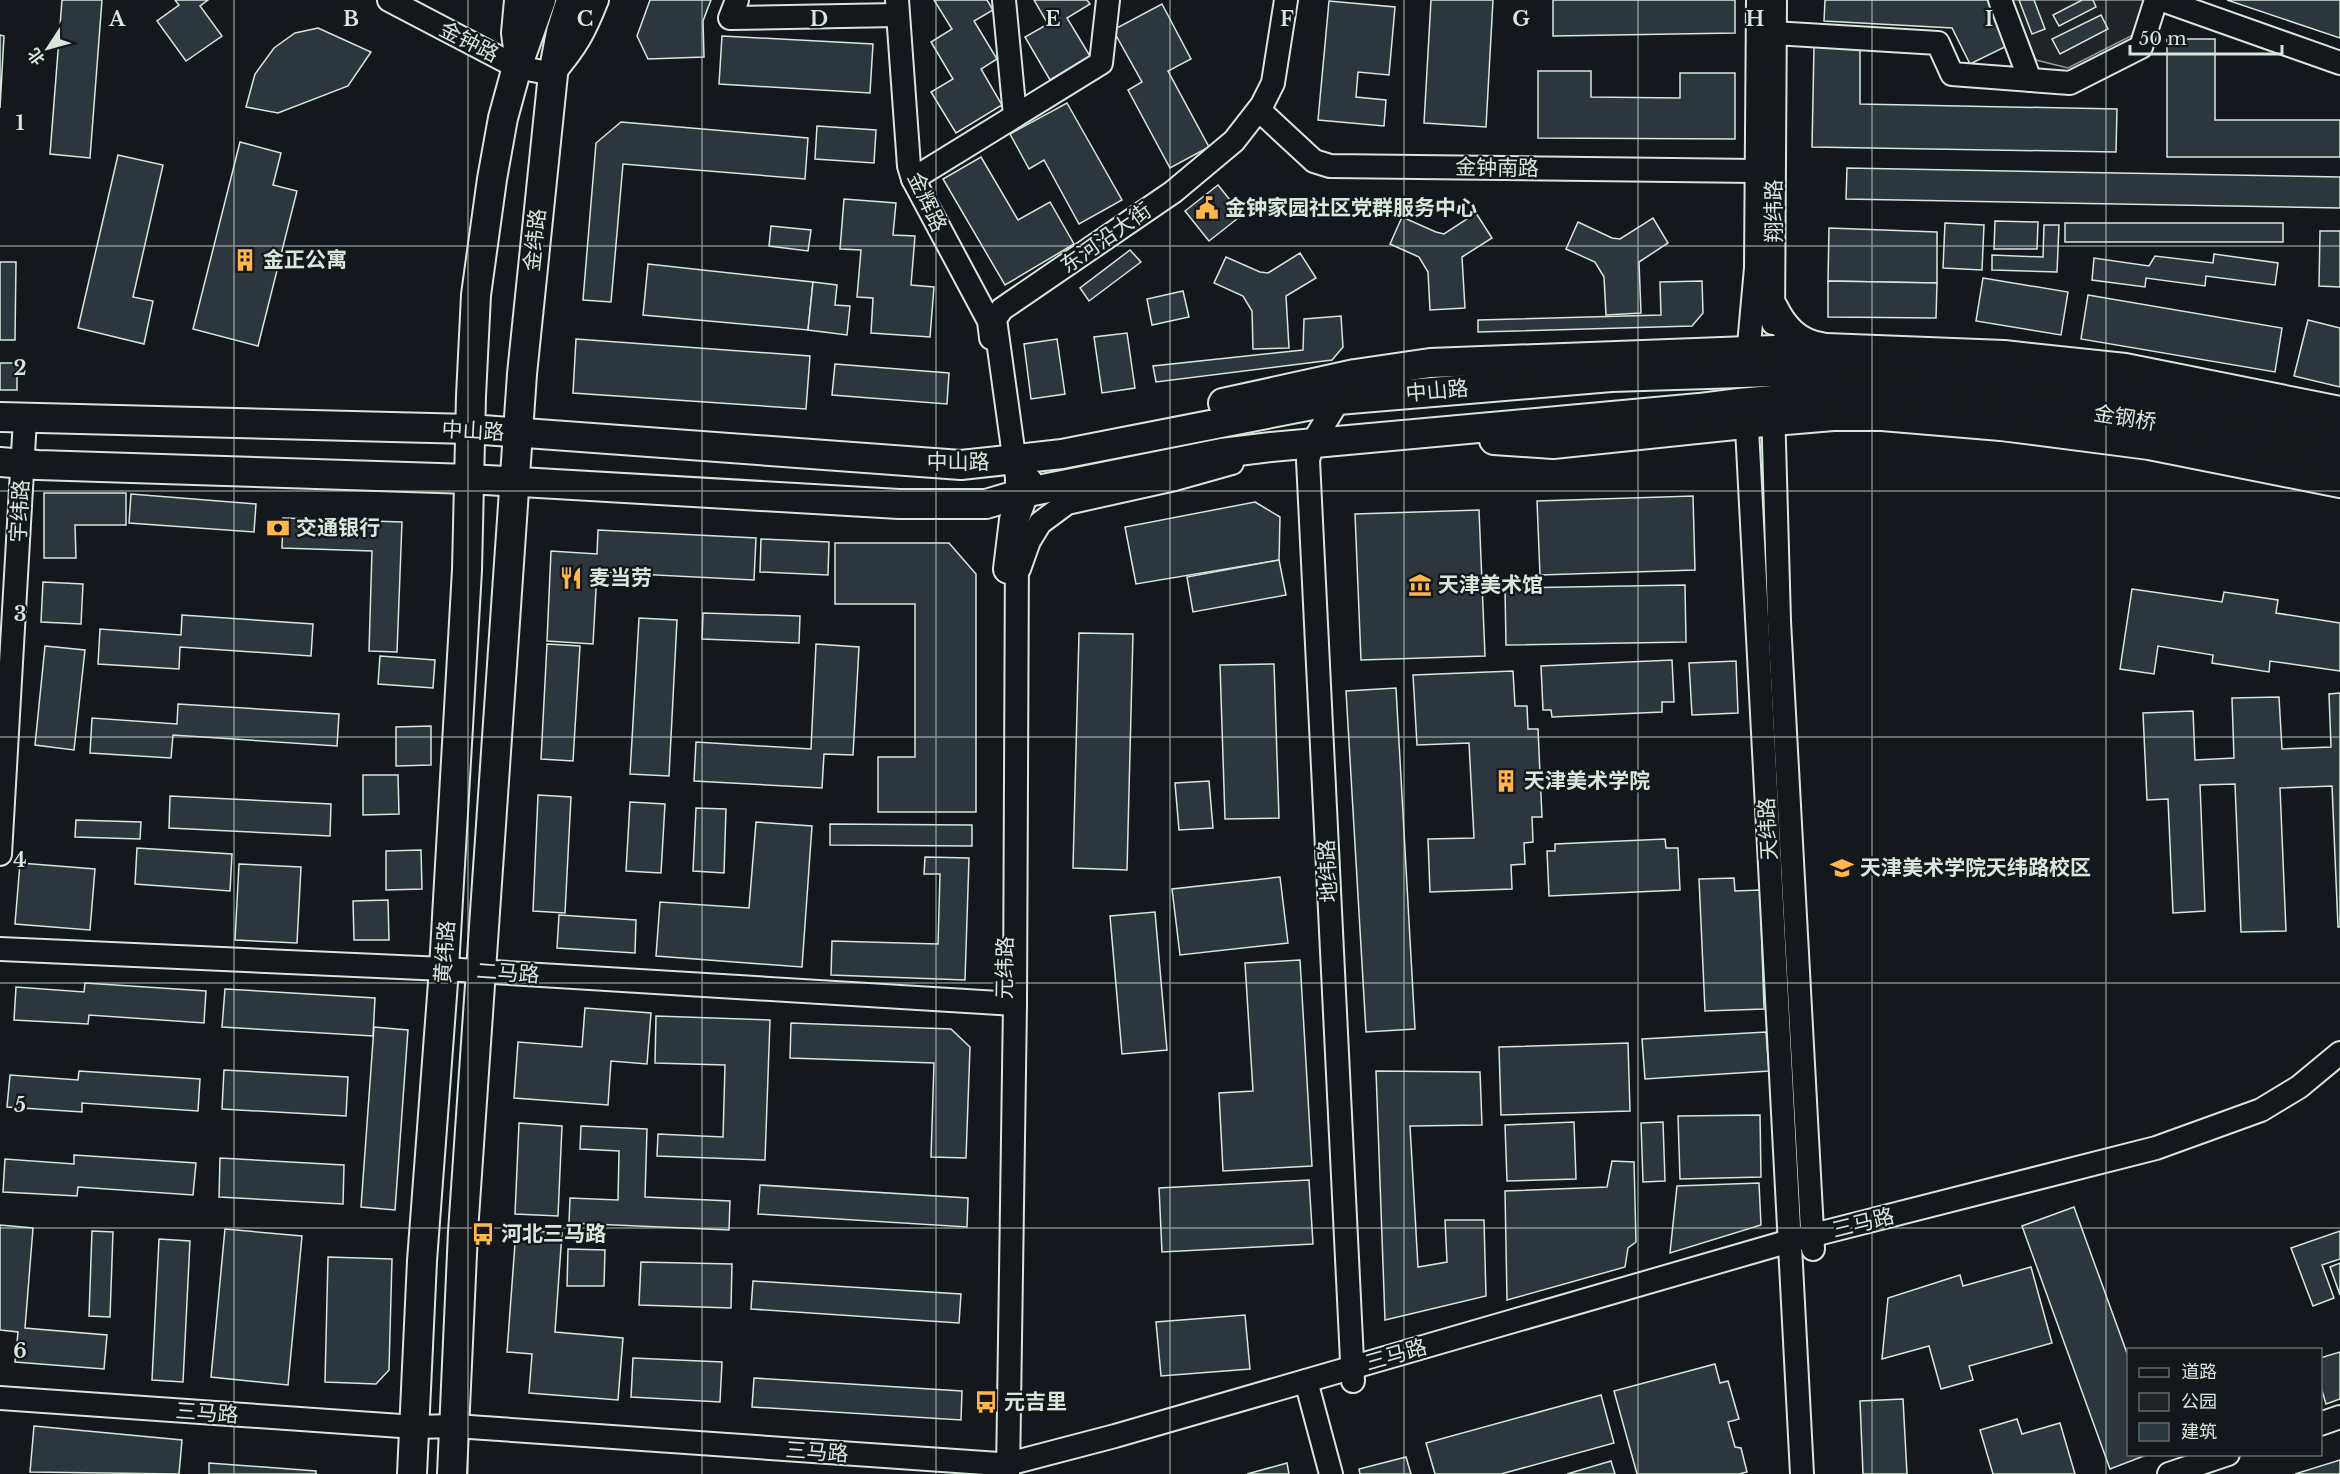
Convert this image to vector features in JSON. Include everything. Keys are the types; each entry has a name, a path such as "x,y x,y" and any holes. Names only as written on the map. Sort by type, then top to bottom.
{"main road":[{"path":"470,429 480,262 492,178 503,118 541,0"},
{"name":"金纬路","path":"514,482 522,374 553,74 561,32 571,0"},
{"path":"1763,309 1780,320 1794,336 1813,346 2004,355 2125,368 2340,411"},
{"path":"1448,432 1494,440 1553,444 1757,383 1826,348"},
{"path":"1009,461 1059,439 1084,432 1355,374 1430,363 1757,383 1908,384"},
{"name":"中山路","path":"13,418 470,429 961,465 1062,454 1338,400 1611,377 1691,374 1757,383"},
{"name":"金钢桥","path":"1908,384 2008,377 2092,387 2254,415 2340,434"},
{"path":"1757,383 1833,416 1882,416 2001,426 2149,445 2340,483"},
{"name":"中山路","path":"12,462 469,479 899,504 986,504 1222,453 1313,442 1448,432 1699,408 1757,383"},
{"name":"金钢桥","path":"1908,384 2269,442 2340,460"},
{"name":"黄纬路","path":"412,1474 422,1261 444,969 467,570 470,429"},
{"path":"1013,571 1011,536 1016,498 1036,470 1062,454"},
{"name":"黄纬路","path":"452,1474 463,1232 514,482"}],"street":[{"name":"金钟路","path":"389,0 518,67 553,74"},
{"path":"516,0 513,33 518,67"},
{"path":"553,74 574,49 586,28 597,0"},
{"path":"737,0 730,18 812,8 897,8"},
{"path":"1004,0 1015,116"},
{"path":"913,179 1101,63 1108,0"},
{"name":"东河沿大街","path":"1009,461 996,319 1002,309 1173,192 1234,141 1259,110 1273,83 1286,0"},
{"name":"翔纬路","path":"1758,0 1756,268 1763,309"},
{"name":"翔纬路","path":"1757,383 1763,309 1775,0"},
{"path":"2000,0 2030,80"},
{"path":"1775,33 1938,43 1952,74 2070,83 2141,47 2156,0"},
{"path":"2162,0 2340,63"},
{"name":"金辉路","path":"897,8 909,166 913,179 989,321"},
{"name":"金钟南路","path":"1259,110 1314,161 1330,166 1756,171"},
{"path":"1757,383 1738,339 1763,309"},
{"name":"东河沿大街","path":"989,321 1016,498"},
{"name":"地纬路","path":"1353,1375 1308,460 1313,442 1355,374"},
{"name":"天纬路","path":"1757,383 1779,621 1812,1243"},
{"name":"天纬路","path":"1757,383 1790,1249 1802,1474"},
{"name":"宇纬路","path":"0,854 13,418"},
{"path":"1013,571 1040,523 1067,503 1185,476 1225,465 1271,447"},
{"name":"元纬路","path":"1001,1469 1008,1434 1013,571"},
{"name":"二马路","path":"0,949 444,969 1010,1004"},
{"name":"元纬路","path":"1001,1469 1010,1004"},
{"name":"三马路","path":"0,1398 415,1427 454,1433 970,1473 1001,1469 1353,1375 1790,1249 2167,1144 2261,1110 2299,1087 2340,1053"},
{"name":"三马路","path":"1812,1243 2153,1160 2256,1122 2309,1091 2340,1065"},
{"path":"1308,1387 1331,1474"},
{"path":"2322,1423 2340,1418"},
{"name":"三马路","path":"454,1433 1001,1469"},
{"path":"2169,1474 2225,1456"}],"green space":[{"path":"2012,0 2147,0 2135,34 2068,68 2036,60"}],"building":[{"path":"62,0 102,0 90,158 50,154"},
{"path":"175,0 208,0 200,6 222,36 186,61 157,21 179,5"},
{"path":"650,0 711,0 703,21 704,57 648,59 637,36"},
{"path":"934,0 987,0 993,10 974,21 997,59 981,69 1002,105 956,133 931,92 953,79 931,42 952,29"},
{"path":"1034,0 1087,0 1090,4 1067,18 1090,56 1050,80 1025,37 1048,24"},
{"path":"1431,0 1493,0 1486,127 1424,123"},
{"path":"1553,0 1735,0 1735,33 1553,36"},
{"path":"1825,0 1991,0 2013,43 1970,64 1952,28 1824,21"},
{"path":"2019,0 2034,0 2045,29 2032,34"},
{"path":"2082,0 2093,0 2096,7 2059,26 2053,15"},
{"path":"2227,0 2340,0 2340,38"},
{"path":"1329,1 1395,7 1389,75 1358,72 1356,97 1386,100 1384,126 1318,120"},
{"path":"1162,4 1191,59 1168,71 1209,147 1170,168 1128,90 1142,82 1113,30"},
{"path":"2101,15 2108,29 2060,54 2052,39"},
{"path":"318,28 371,52 348,86 278,113 246,107 255,74 274,48 295,33"},
{"path":"0,35 4,36 0,108"},
{"path":"722,36 873,44 870,93 719,84"},
{"path":"2167,39 2215,39 2215,120 2340,120 2340,157 2167,157"},
{"path":"1814,46 1860,46 1860,104 2117,109 2116,152 1812,147"},
{"path":"1538,71 1591,71 1591,97 1680,98 1680,73 1735,73 1735,139 1538,138"},
{"path":"1067,103 1122,200 1079,224 1044,160 1029,169 1010,134"},
{"path":"621,122 808,138 805,179 623,164 611,302 583,300 596,143"},
{"path":"817,126 876,130 874,163 815,159"},
{"name":"金正公寓","path":"240,142 281,153 273,185 297,191 258,346 193,329"},
{"path":"118,155 163,165 133,297 153,301 144,344 78,328"},
{"path":"981,157 1018,220 1050,202 1074,244 1005,285 943,179"},
{"path":"1847,168 2340,177 2340,208 1846,199"},
{"path":"1218,185 1242,215 1209,241 1185,211"},
{"path":"844,199 896,203 893,235 915,236 911,285 934,287 930,337 871,333 873,298 857,297 861,250 840,249"},
{"path":"1476,213 1492,238 1462,257 1465,308 1430,310 1428,272 1419,257 1390,244 1402,217 1444,234"},
{"path":"1653,218 1668,243 1639,262 1641,313 1606,315 1604,277 1595,262 1566,249 1578,222 1612,238 1620,239"},
{"path":"1995,221 2038,222 2037,249 1994,249"},
{"path":"1945,223 1984,225 1982,270 1943,268"},
{"path":"2065,223 2283,223 2283,242 2065,242"},
{"path":"2044,225 2059,225 2057,272 1992,270 1992,255 2043,257"},
{"path":"771,226 811,230 808,251 769,246"},
{"path":"1829,228 1937,232 1937,283 1828,281"},
{"path":"2320,231 2340,231 2340,287 2319,286"},
{"path":"1130,250 1141,262 1089,301 1080,288"},
{"path":"1300,253 1316,278 1286,296 1289,348 1253,349 1252,311 1243,296 1214,283 1226,257 1260,272 1268,273"},
{"path":"2214,254 2278,263 2275,285 2206,276 2205,286 2146,278 2145,287 2092,280 2094,258 2149,266 2155,256 2213,263"},
{"path":"0,262 16,262 15,340 0,340"},
{"path":"648,264 813,282 808,330 643,315"},
{"path":"1983,278 2068,292 2061,335 1976,321"},
{"path":"1702,281 1703,313 1692,326 1478,332 1478,320 1661,315 1660,282"},
{"path":"1828,281 1937,283 1936,318 1828,317"},
{"path":"813,282 837,285 835,305 850,306 847,335 808,330"},
{"path":"1183,291 1189,317 1152,325 1147,299"},
{"path":"2088,295 2282,328 2275,372 2081,339"},
{"path":"1341,316 1343,347 1332,360 1156,382 1153,366 1303,350 1304,319"},
{"path":"2308,320 2340,328 2340,387 2294,376"},
{"path":"1127,333 1135,388 1102,393 1094,337"},
{"path":"576,339 810,356 806,409 573,393"},
{"path":"1057,339 1065,394 1031,399 1024,344"},
{"path":"0,363 17,363 17,390 0,390"},
{"path":"835,364 949,373 947,404 832,395"},
{"path":"44,493 126,493 126,525 75,525 76,558 44,558"},
{"path":"131,494 256,504 254,532 129,523"},
{"name":"天津美术馆","path":"1693,496 1695,570 1540,575 1537,501"},
{"path":"1255,502 1280,517 1279,560 1136,584 1125,527"},
{"name":"天津美术馆","path":"1479,510 1485,656 1361,660 1355,514"},
{"path":"283,518 402,522 397,652 369,651 372,551 282,548"},
{"path":"598,530 756,538 754,580 597,572 593,644 547,641 551,551 597,554"},
{"path":"761,539 829,542 828,575 760,572"},
{"path":"835,543 949,543 976,574 976,812 878,812 878,757 915,757 915,604 835,604"},
{"path":"1279,560 1286,595 1193,612 1187,577"},
{"path":"43,582 83,584 81,624 41,622"},
{"name":"天津美术馆","path":"1685,585 1686,642 1506,645 1505,588"},
{"path":"2132,589 2222,602 2224,592 2278,600 2276,613 2340,623 2340,671 2270,661 2269,672 2212,663 2213,655 2158,646 2154,674 2120,669"},
{"path":"703,613 800,616 799,643 702,639"},
{"path":"182,615 313,624 311,656 180,647 179,669 98,664 100,629 181,635"},
{"path":"639,618 677,620 669,776 630,774"},
{"path":"1079,633 1133,634 1127,870 1073,868"},
{"path":"547,644 580,646 573,761 541,759"},
{"path":"816,644 859,647 853,755 824,754 822,788 694,781 696,742 811,749"},
{"path":"45,646 85,650 74,750 35,745"},
{"path":"380,656 435,660 433,688 378,684"},
{"name":"天津美术学院","path":"1672,660 1674,702 1662,702 1662,712 1552,717 1551,710 1543,710 1541,666"},
{"path":"1736,661 1738,713 1692,715 1689,663"},
{"path":"1274,664 1279,818 1225,819 1220,665"},
{"name":"天津美术学院","path":"1513,671 1515,706 1527,706 1528,729 1538,729 1542,817 1532,817 1533,842 1524,843 1525,864 1511,865 1512,889 1430,892 1428,839 1474,838 1469,743 1417,745 1413,675"},
{"path":"1396,688 1415,1029 1366,1032 1346,691"},
{"path":"2340,693 2340,927 2338,927 2332,786 2280,788 2286,931 2241,932 2235,784 2200,785 2205,911 2173,913 2168,799 2147,800 2143,713 2193,711 2195,760 2234,758 2232,698 2279,697 2282,749 2331,747 2329,694"},
{"path":"178,704 339,714 337,746 173,735 171,758 90,753 92,718 177,724"},
{"path":"431,726 431,765 396,766 396,727"},
{"path":"363,775 398,775 399,814 363,815"},
{"path":"1209,781 1213,828 1179,830 1175,783"},
{"path":"538,795 571,797 565,913 533,911"},
{"path":"170,796 331,804 330,836 169,828"},
{"path":"630,802 665,804 661,873 626,871"},
{"path":"696,808 726,809 724,873 693,871"},
{"path":"76,820 141,822 140,839 75,837"},
{"path":"756,822 812,826 802,967 656,956 660,902 749,908"},
{"path":"830,824 972,825 972,846 830,845"},
{"name":"天津美术学院","path":"1665,839 1666,848 1678,848 1680,890 1549,896 1547,851 1555,851 1555,844"},
{"path":"137,848 232,854 230,891 135,884"},
{"path":"421,850 422,889 386,890 386,851"},
{"path":"925,857 969,858 965,980 831,975 832,941 938,944 940,874 924,874"},
{"path":"20,863 95,869 90,930 15,924"},
{"path":"239,864 301,867 297,943 235,940"},
{"path":"1280,877 1288,943 1180,955 1172,889"},
{"path":"1734,878 1735,891 1760,890 1764,1009 1705,1011 1699,879"},
{"path":"388,900 389,940 354,940 353,901"},
{"path":"1155,912 1167,1050 1122,1054 1110,916"},
{"path":"559,915 636,920 635,953 557,948"},
{"path":"1300,960 1312,1166 1223,1171 1219,1093 1253,1091 1245,963"},
{"path":"85,983 206,991 204,1023 89,1015 88,1024 14,1020 16,987 84,992"},
{"path":"225,989 375,998 373,1036 222,1027"},
{"path":"585,1008 651,1013 647,1064 611,1061 608,1105 514,1098 518,1042 582,1047"},
{"path":"656,1016 770,1020 765,1160 657,1156 658,1134 723,1137 725,1065 655,1063"},
{"path":"791,1023 951,1029 970,1047 966,1158 931,1157 934,1063 790,1058"},
{"path":"374,1027 408,1030 395,1210 361,1207"},
{"path":"1766,1032 1769,1071 1645,1079 1642,1039"},
{"path":"1628,1043 1630,1111 1501,1115 1499,1047"},
{"path":"224,1070 348,1077 346,1116 222,1109"},
{"path":"79,1071 200,1079 198,1111 82,1103 82,1112 7,1107 10,1075 78,1080"},
{"path":"1376,1071 1480,1072 1482,1125 1410,1126 1418,1267 1447,1262 1445,1220 1484,1220 1486,1296 1385,1320"},
{"path":"1760,1115 1761,1177 1680,1179 1678,1116"},
{"path":"1574,1122 1576,1179 1507,1181 1505,1125"},
{"path":"1663,1122 1665,1181 1643,1182 1641,1123"},
{"path":"519,1123 562,1126 558,1216 515,1214"},
{"path":"581,1126 647,1129 645,1197 730,1201 729,1230 569,1223 570,1198 618,1200 619,1151 580,1149"},
{"path":"74,1155 196,1163 193,1195 78,1187 77,1196 3,1192 5,1159 74,1164"},
{"path":"220,1158 344,1165 343,1204 219,1197"},
{"path":"1612,1161 1634,1162 1636,1242 1628,1248 1625,1267 1507,1300 1505,1191 1607,1187"},
{"path":"1309,1180 1313,1244 1162,1252 1159,1188"},
{"path":"1759,1183 1761,1225 1670,1253 1677,1186"},
{"path":"760,1185 968,1198 967,1227 758,1214"},
{"path":"2074,1207 2127,1353 2127,1456 2144,1456 2110,1469 2022,1226"},
{"path":"0,1225 33,1228 25,1328 107,1335 104,1369 15,1362 18,1332 0,1330"},
{"path":"225,1229 302,1236 288,1385 211,1377"},
{"path":"516,1230 562,1233 555,1332 623,1338 618,1400 529,1393 532,1354 507,1352"},
{"path":"92,1231 113,1232 110,1317 89,1316"},
{"path":"2340,1231 2340,1259 2322,1265 2334,1298 2313,1306 2291,1248"},
{"path":"159,1239 190,1241 183,1382 152,1380"},
{"path":"568,1249 605,1250 604,1286 567,1286"},
{"path":"328,1257 392,1259 389,1370 376,1384 325,1382"},
{"path":"641,1262 732,1264 731,1308 639,1305"},
{"path":"2340,1263 2340,1295 2330,1267"},
{"path":"2031,1267 2052,1343 1969,1366 1973,1380 1941,1389 1929,1346 1882,1359 1888,1298 1960,1275 1963,1286"},
{"path":"753,1281 961,1294 959,1323 751,1309"},
{"path":"1245,1315 1250,1369 1161,1376 1156,1322"},
{"path":"2340,1352 2340,1399 2326,1404 2322,1391 2322,1357"},
{"path":"633,1358 722,1362 720,1402 631,1397"},
{"path":"1715,1364 1720,1383 1728,1381 1739,1419 1728,1422 1735,1447 1741,1448 1747,1472 1739,1474 1637,1474 1614,1391"},
{"path":"754,1378 962,1391 961,1420 752,1407"},
{"path":"1601,1395 1614,1443 1501,1474 1435,1474 1426,1443"},
{"path":"1903,1399 1907,1474 1863,1474 1860,1401"},
{"path":"2017,1419 2022,1434 2060,1423 2075,1474 1993,1474 1980,1430"},
{"path":"34,1426 182,1440 179,1474 30,1472"},
{"path":"1406,1457 1411,1474 1360,1474 1359,1469"},
{"path":"2340,1460 2340,1474 2295,1474"},
{"path":"1611,1461 1615,1474 1567,1474"},
{"path":"209,1463 316,1471 316,1474 209,1474"},
{"path":"1287,1463 1289,1474 1247,1474"}],"place":[{"name":"金钟家园社区党群服务中心","path":"1207,208"},
{"name":"金正公寓","path":"245,260"},
{"name":"交通银行","path":"278,528"},
{"name":"麦当劳","path":"571,578"},
{"name":"天津美术馆","path":"1420,585"},
{"name":"天津美术学院","path":"1506,781"},
{"name":"天津美术学院天纬路校区","path":"1842,868"},
{"name":"河北三马路","path":"483,1234"},
{"name":"元吉里","path":"986,1402"}]}
